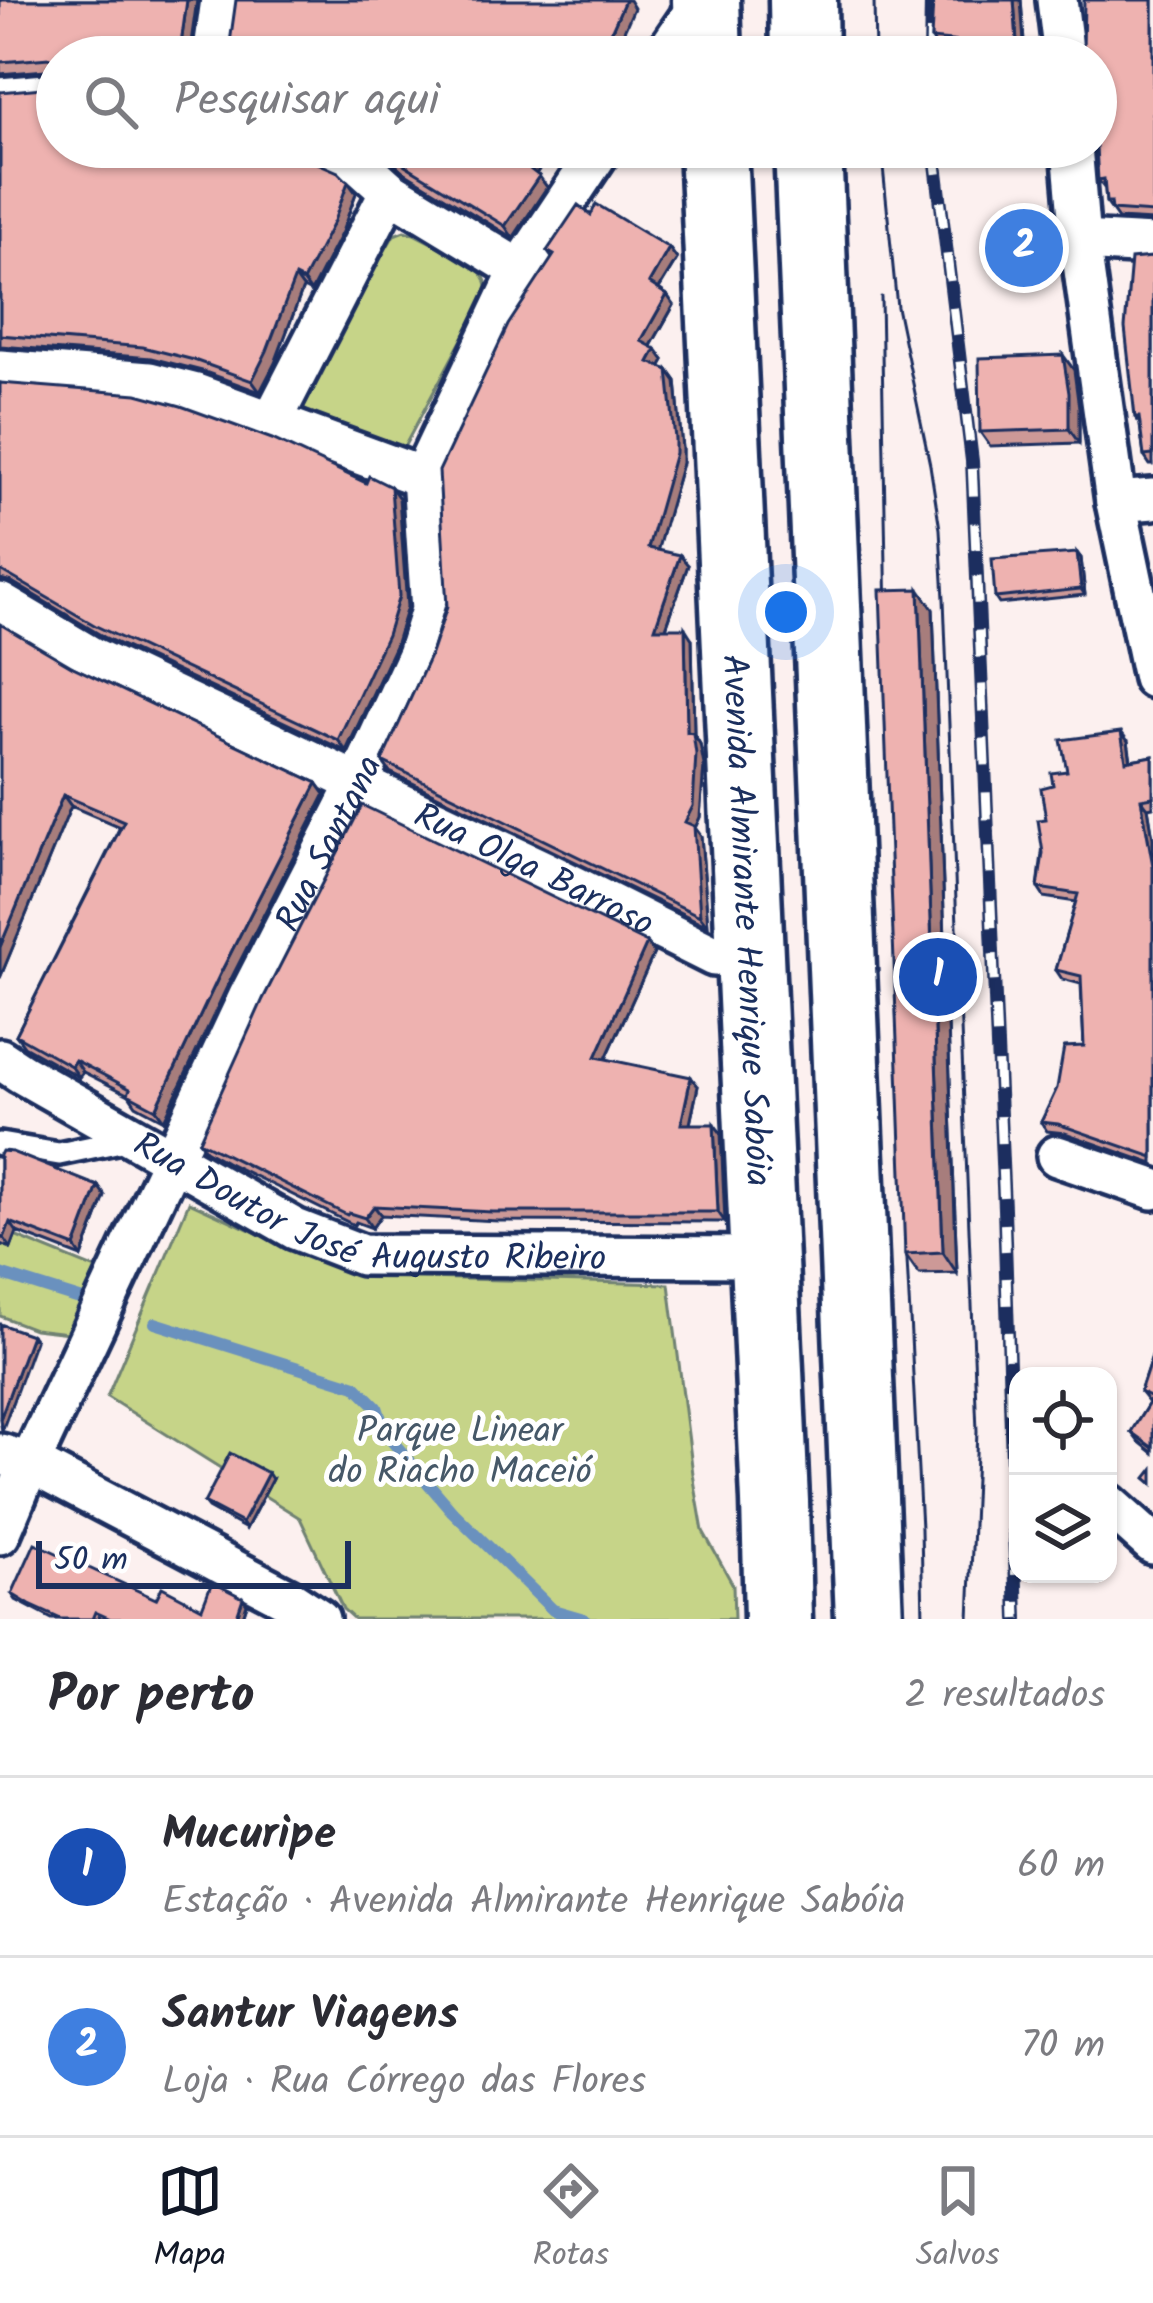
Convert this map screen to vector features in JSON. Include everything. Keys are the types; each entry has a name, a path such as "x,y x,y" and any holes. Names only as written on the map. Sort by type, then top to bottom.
{"highway":[{"path":"704,0 707,36"},
{"path":"803,0 804,36"},
{"name":"Avenida Almirante Henrique Sabóia","path":"714,168 778,1619"},
{"path":"809,168 869,1619"}],"street":[{"path":"216,36 221,0"},
{"path":"678,36 704,0"},
{"path":"1058,0 1062,36"},
{"path":"365,168 390,191 520,271"},
{"name":"Rua Santana","path":"0,1534 15,1459 172,1159 417,656 431,610 422,477 520,271 588,168"},
{"path":"1074,168 1080,241 1134,500 1153,678"},
{"path":"272,421 390,191"},
{"path":"1080,241 1153,244"},
{"path":"0,370 149,382 196,394 422,477"},
{"name":"Rua Olga Barroso","path":"0,602 93,658 714,956 750,956"},
{"name":"Rua Doutor José Augusto Ribeiro","path":"0,1059 296,1228 362,1255 763,1257"},
{"path":"1057,1156 1153,1189"},
{"path":"15,1459 287,1598 319,1619"},
{"path":"1117,1512 1153,1544"}],"lane":[{"path":"0,88 36,85"},
{"path":"0,1144 58,1154 116,1142 128,1135"}],"green space":[{"path":"404,231 474,267 487,287 395,464 295,404 394,235"},
{"name":"Parque Linear do Riacho Maceió","path":"189,1202 303,1254 383,1277 669,1284 703,1531 733,1585 734,1619 354,1619 343,1609 300,1518 107,1397"},
{"path":"0,1230 96,1269 68,1333 34,1329 0,1316"}],"building":[{"path":"0,0 187,0 182,36 36,36 36,59 0,62"},
{"path":"236,0 625,0 611,32 615,36 231,36"},
{"path":"933,0 1014,0 1017,36 931,36"},
{"path":"1084,0 1153,0 1153,213 1112,210 1111,202 1106,202 1104,179 1098,180 1097,168 1117,168 1117,36 1083,36"},
{"path":"36,89 36,168 329,168 348,182 303,281 295,277 252,381 143,347 0,335 0,92"},
{"path":"410,168 529,168 539,176 505,226"},
{"path":"596,204 669,248 649,283 667,295 641,341 656,349 649,362 668,370 675,439 648,548 680,555 655,628 685,628 687,732 693,733 696,754 693,806 685,822 694,826 700,916 382,761 447,607 439,471 508,325 554,255 547,251 578,205 591,215"},
{"path":"1153,257 1153,455 1144,456 1125,328 1131,259"},
{"path":"1063,355 1069,429 980,432 979,358"},
{"path":"0,383 137,394 272,439 366,483 369,476 391,487 399,596 387,635 338,740 96,626 0,570"},
{"path":"1077,553 1081,589 995,598 992,559"},
{"path":"919,589 943,1252 905,1254 880,590"},
{"path":"0,624 73,667 317,783 156,1109 128,1094 130,1089 75,1060 71,1066 16,1035 124,821 63,795 0,947"},
{"path":"1121,732 1126,761 1153,756 1153,797 1141,799 1153,866 1153,1157 1041,1122 1057,1088 1064,1047 1084,1046 1081,976 1056,970 1078,894 1038,888 1043,853 1038,820 1046,819 1041,788 1053,785 1051,773 1067,771 1061,740"},
{"path":"362,805 647,943 596,1057 691,1077 681,1124 714,1124 718,1212 492,1212 374,1206 365,1218 347,1215 199,1141 263,999"},
{"path":"2,1151 98,1186 75,1247 10,1222 4,1238 0,1237"},
{"path":"0,1324 31,1335 0,1419"},
{"path":"1153,1353 1153,1448 1131,1432 1152,1398 1140,1392"},
{"path":"230,1453 268,1473 242,1523 204,1503"},
{"path":"35,1543 156,1599 162,1587 202,1608 212,1582 243,1598 236,1619 111,1619 95,1612 92,1619 61,1619 12,1594"}],"waterway":[{"path":"0,1274 86,1301"},
{"path":"155,1323 356,1386 377,1407 386,1434 452,1511 553,1610 584,1619"}],"tram line":[{"path":"874,0 875,36"},
{"path":"883,168 897,307 940,529 977,1431 969,1619"},
{"path":"881,297 887,621"},
{"path":"905,1221 923,1619"}],"railway":[{"path":"930,36 931,0"},
{"path":"937,168 972,461 1017,1619"}],"place":[{"name":"Santur Viagens","path":"1024,248"},
{"name":"Mucuripe","path":"938,977"}]}
